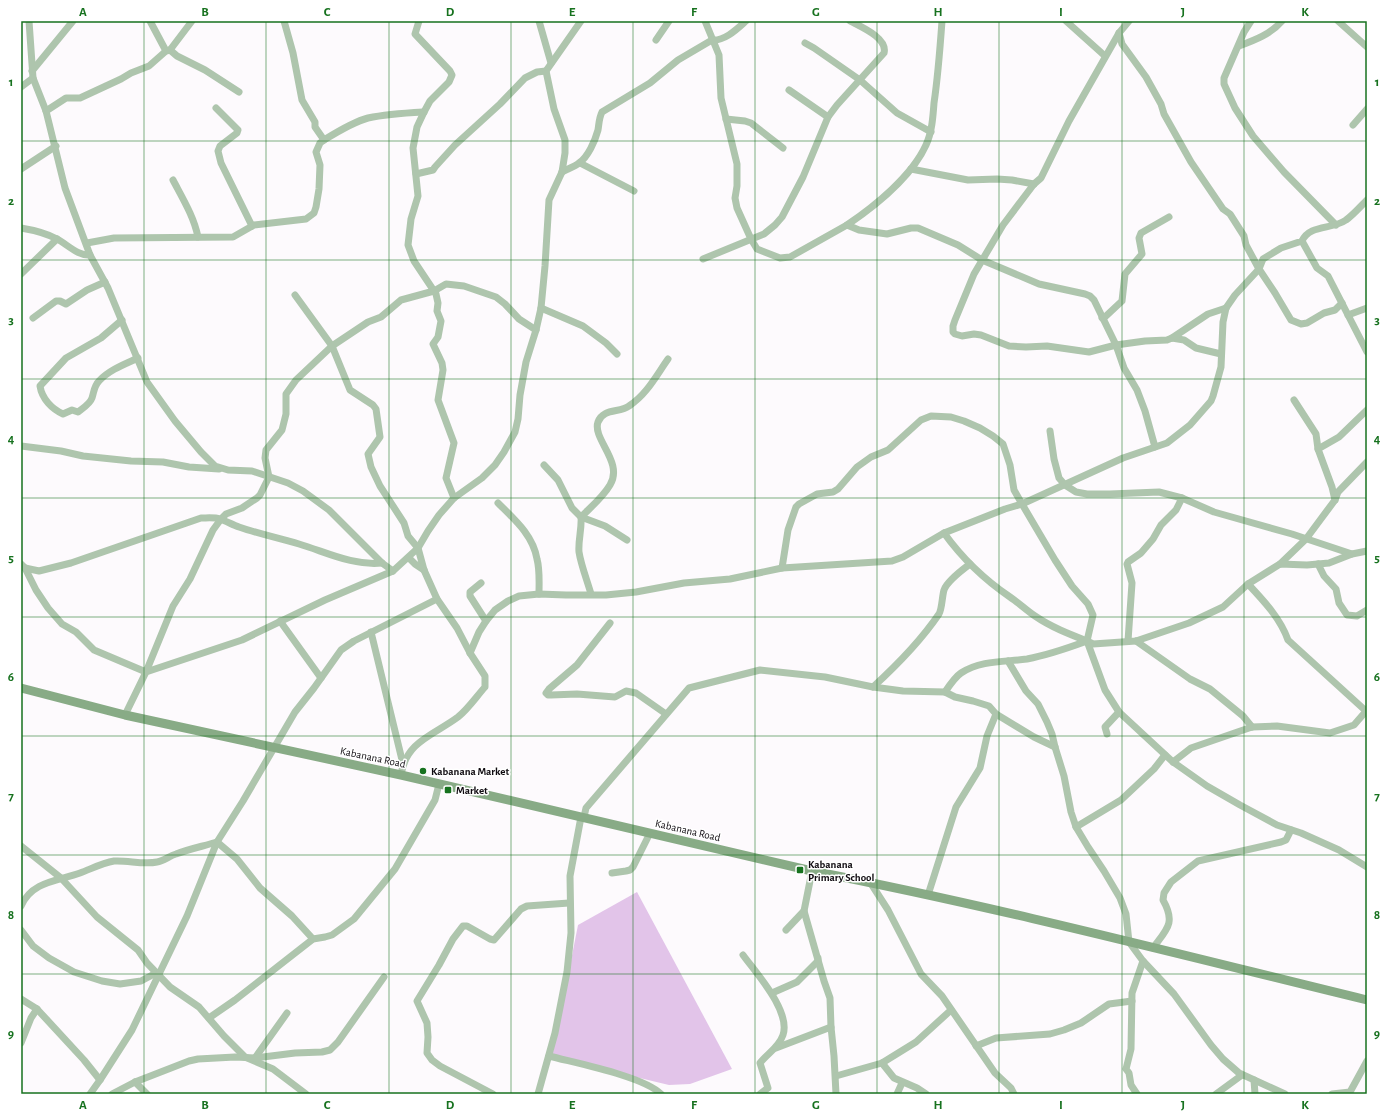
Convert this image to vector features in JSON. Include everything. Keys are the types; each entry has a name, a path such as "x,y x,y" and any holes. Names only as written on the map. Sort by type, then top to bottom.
{"street":[{"path":"29,21 33,75 46,111 56,146 65,188 87,243 90,255 105,282 147,382 175,422 201,452 216,466 228,470"},
{"path":"21,87 33,75 73,21"},
{"path":"150,21 168,50 205,70 239,92"},
{"path":"46,111 66,98 80,98 131,73 149,66 168,50 192,21"},
{"path":"284,21 302,100 315,122 315,127 324,140"},
{"path":"418,21 414,34 450,71 452,75 449,82 430,101 417,126 413,148 418,196 411,220 408,246 414,261 434,291 438,303 438,311 441,321 438,337 433,344 442,363 443,370 438,400 454,443 446,478 454,498"},
{"path":"539,21 551,63"},
{"path":"23,566 40,596 62,624 76,632 94,650 146,672 257,634 280,621 325,600 393,571 409,558 418,548 439,515 454,498 482,478 495,465 515,432 526,362 541,308 549,200 562,172 565,153 565,140 554,109 546,71 581,21"},
{"path":"656,40 669,21"},
{"path":"705,21 719,55 721,98 737,164 737,186 735,198 737,208 751,240 757,248 780,258 790,258 848,225 870,208 911,169 926,145 931,132 940,58 942,21"},
{"path":"562,172 580,163 587,154 598,131 602,112 650,83 678,60 712,40 723,38 746,21"},
{"path":"703,259 764,234 775,225 782,217 803,177 828,117 884,53 885,48 878,38 866,29 850,21"},
{"path":"1066,21 1105,56"},
{"path":"1129,21 1119,33 1068,121 1041,178 1034,184 1003,225 974,274 955,320 953,330 955,334 962,336 974,334 981,335 999,343 1013,346 1047,346 1089,352 1145,341 1167,340 1208,314 1226,308"},
{"path":"1251,21 1244,32 1224,78 1224,84 1235,108 1253,136 1311,201 1336,225"},
{"path":"1238,46 1261,37 1276,28 1282,21"},
{"path":"1338,21 1367,47"},
{"path":"1119,33 1122,44 1146,77 1161,104 1164,114 1191,162 1223,209 1230,214 1244,236 1246,245 1259,269 1291,320 1301,324 1307,323 1324,313 1335,310 1342,303"},
{"path":"806,43 860,80 897,113 931,132"},
{"path":"416,174 436,168 455,145 500,104 525,78 537,72 546,71"},
{"path":"789,90 828,117"},
{"path":"216,108 238,130 237,133 220,146 218,151 222,163 252,226"},
{"path":"1353,125 1367,109"},
{"path":"87,243 114,238 233,237 252,226 306,219 314,214 316,207 319,189 320,165 316,152 320,143 359,121 368,118 390,114 424,112"},
{"path":"726,119 751,123 783,148"},
{"path":"21,169 56,146"},
{"path":"580,163 634,191"},
{"path":"911,169 968,180 1004,180 1034,184"},
{"path":"173,180 187,205 196,226 198,237"},
{"path":"470,653 479,632 495,610 508,601 519,596 539,594 606,595 636,592 684,582 730,579 782,568 892,561 904,558 944,533 1005,509 1022,504 1123,458 1167,443 1190,425 1211,401 1221,367 1223,322 1226,308 1235,295 1259,269 1263,259 1281,248 1302,241 1305,235 1313,229 1336,225 1348,220 1367,200"},
{"path":"1102,318 1111,312 1122,301 1126,274 1130,266 1142,254 1139,238 1141,234 1169,216"},
{"path":"848,225 859,230 887,234 911,228 918,228 958,245 982,260 1044,286 1085,294 1094,300 1116,346 1124,368 1137,390 1145,411 1154,447"},
{"path":"21,228 48,235 79,253 90,255"},
{"path":"21,274 57,239"},
{"path":"1302,241 1317,268 1328,276 1367,352"},
{"path":"32,318 56,301 66,304 87,290 105,282"},
{"path":"125,715 146,672 173,606 190,579 213,530 226,514 242,508 257,498 269,477 265,458 266,450 282,430 286,414 286,394 296,380 332,346 368,322 381,317 401,300 434,291 446,284 464,286 496,297 519,319 536,330"},
{"path":"295,295 332,346 350,390 373,405 376,409 380,437 368,454 371,467 380,486 404,523 408,536 418,548 424,570 437,599 485,676 485,687 459,716 444,727 422,739 411,751 403,764 401,775"},
{"path":"541,308 583,326 606,343 617,354"},
{"path":"1348,315 1367,308"},
{"path":"122,320 101,338 62,362 40,386 41,395 57,411 63,414 72,410 78,412 89,402 94,388 99,381 118,367 138,358"},
{"path":"1172,338 1184,340 1196,348 1221,354"},
{"path":"591,594 580,554 581,517 611,485 613,471 611,459 597,431 599,420 603,415 609,412 628,408 653,384 668,359"},
{"path":"1294,400 1316,434 1318,449 1332,487 1335,500"},
{"path":"1318,449 1339,437 1367,410"},
{"path":"782,568 788,530 796,507 799,504 817,494 833,492 838,489 857,467 871,457 888,450 921,420 931,416 951,417 964,421 993,436 1003,444 1010,466 1014,490 1055,560 1091,609 1094,615 1087,641 1106,690 1119,712 1173,762 1207,786 1277,825 1301,833 1339,850 1367,867"},
{"path":"1050,431 1054,459 1059,478 1065,485 1076,492 1087,494 1110,494 1155,491 1182,498 1214,512 1292,534 1352,554"},
{"path":"21,446 60,451 83,456 131,461 163,462 189,467 252,471 288,483 313,497 382,563 393,571"},
{"path":"944,533 970,564 998,590 1011,597 1033,615 1056,628 1093,644 1136,641 1189,623 1223,606 1248,584 1280,564 1306,539 1335,500 1338,492 1367,462"},
{"path":"544,465 558,480 572,508 581,517 605,526 627,540"},
{"path":"1128,641 1132,583 1127,564 1153,539 1161,525 1176,510 1182,498"},
{"path":"498,503 520,525 530,539 537,557 539,594"},
{"path":"23,566 39,571 94,555 201,518 221,519 226,523 240,528 312,548 347,560 370,564 382,563"},
{"path":"1280,564 1307,565 1329,563 1352,554 1367,551"},
{"path":"409,558 424,570"},
{"path":"873,687 915,644 940,612 942,597 947,585 970,564"},
{"path":"1318,564 1324,576 1336,589 1339,603 1347,615 1357,616 1367,610"},
{"path":"481,583 470,592 470,596 486,621"},
{"path":"1173,762 1191,748 1252,727 1277,726 1330,733 1354,725 1367,711 1288,640 1283,627 1266,603 1248,584"},
{"path":"90,1094 132,1030 157,974 187,916 217,842 294,712 341,650 354,641 437,599"},
{"path":"280,621 321,678"},
{"path":"610,623 577,665 546,693 551,695 577,694 615,697 626,691 631,691 666,714"},
{"path":"371,632 403,764"},
{"path":"945,692 960,673 972,668 995,661 1028,658 1058,651 1087,641"},
{"path":"1136,641 1190,680 1210,689 1243,716 1252,727"},
{"path":"1008,661 1026,691 1038,704 1052,734 1076,826 1088,848 1104,870 1120,898 1126,914 1129,942 1143,961 1174,994 1211,1045 1234,1068 1242,1075 1285,1094"},
{"path":"538,1094 555,1032 567,972 571,933 569,903 570,876 586,808 689,688 760,670 824,677 873,687 903,691 945,692 955,697 988,706 996,714 1034,737 1055,747"},
{"name":"Kabanana Road","path":"21,688 125,715 401,775 812,870 1055,924 1367,1000"},
{"path":"1107,734 1105,727 1119,712"},
{"path":"928,895 954,813 961,798 980,768 987,736 996,714"},
{"path":"1076,826 1121,800 1154,769 1164,754"},
{"path":"209,1018 235,1000 314,939 332,935 354,919 395,869 435,800 438,784"},
{"path":"1153,948 1167,929 1170,914 1163,900 1167,889 1176,878 1198,861 1286,840 1291,830"},
{"path":"612,873 630,870 633,867 650,833"},
{"path":"21,906 28,894 39,886 78,874 96,866 113,862 155,863 176,854 217,842"},
{"path":"217,842 238,859 260,888 292,916 314,939"},
{"path":"21,846 61,878 97,917 138,950 157,974 170,987 199,1007 224,1036 245,1057 273,1069 306,1094"},
{"path":"786,930 804,911 812,870"},
{"path":"870,882 888,910 921,974 942,996 995,1073 1011,1088 1014,1094"},
{"path":"493,1094 440,1066 432,1060 427,1053 427,1023 417,1001 453,939 463,926 467,926 494,940 521,909 527,906 569,903"},
{"path":"804,911 830,998 836,1094"},
{"path":"21,930 33,946 74,972 102,981 120,984 141,981 157,974"},
{"path":"743,955 772,993 784,1022 785,1029 776,1048 760,1063 768,1089 760,1094"},
{"path":"772,993 797,982 818,961 818,955"},
{"path":"1137,1094 1131,1085 1129,1073 1126,1069 1131,1049 1132,993 1143,961"},
{"path":"112,1094 123,1092 135,1082 189,1061 198,1059 255,1058 330,1050 338,1042 384,976"},
{"path":"21,999 37,1009 84,1060 100,1080"},
{"path":"976,1046 996,1038 1050,1034 1064,1030 1080,1023 1109,1004 1132,1001"},
{"path":"21,1043 31,1018 37,1009"},
{"path":"836,1076 882,1063 916,1042 951,1010"},
{"path":"255,1058 287,1013"},
{"path":"776,1048 831,1027"},
{"path":"549,1056 621,1075 651,1086 661,1094"},
{"path":"1332,1094 1350,1093 1367,1061"},
{"path":"882,1063 892,1077 915,1087 926,1094"},
{"path":"1216,1094 1242,1075"},
{"path":"1254,1080 1255,1094"},
{"path":"135,1082 147,1094"},
{"path":"897,1094 902,1082"}],"shaded area":[{"path":"637,892 732,1069 690,1084 669,1085 552,1057 578,925"}],"place":[{"name":"Kabanana Market","path":"423,771"},
{"name":"Market","path":"448,790"},
{"name":"Kabanana Primary School","path":"800,870"}]}
